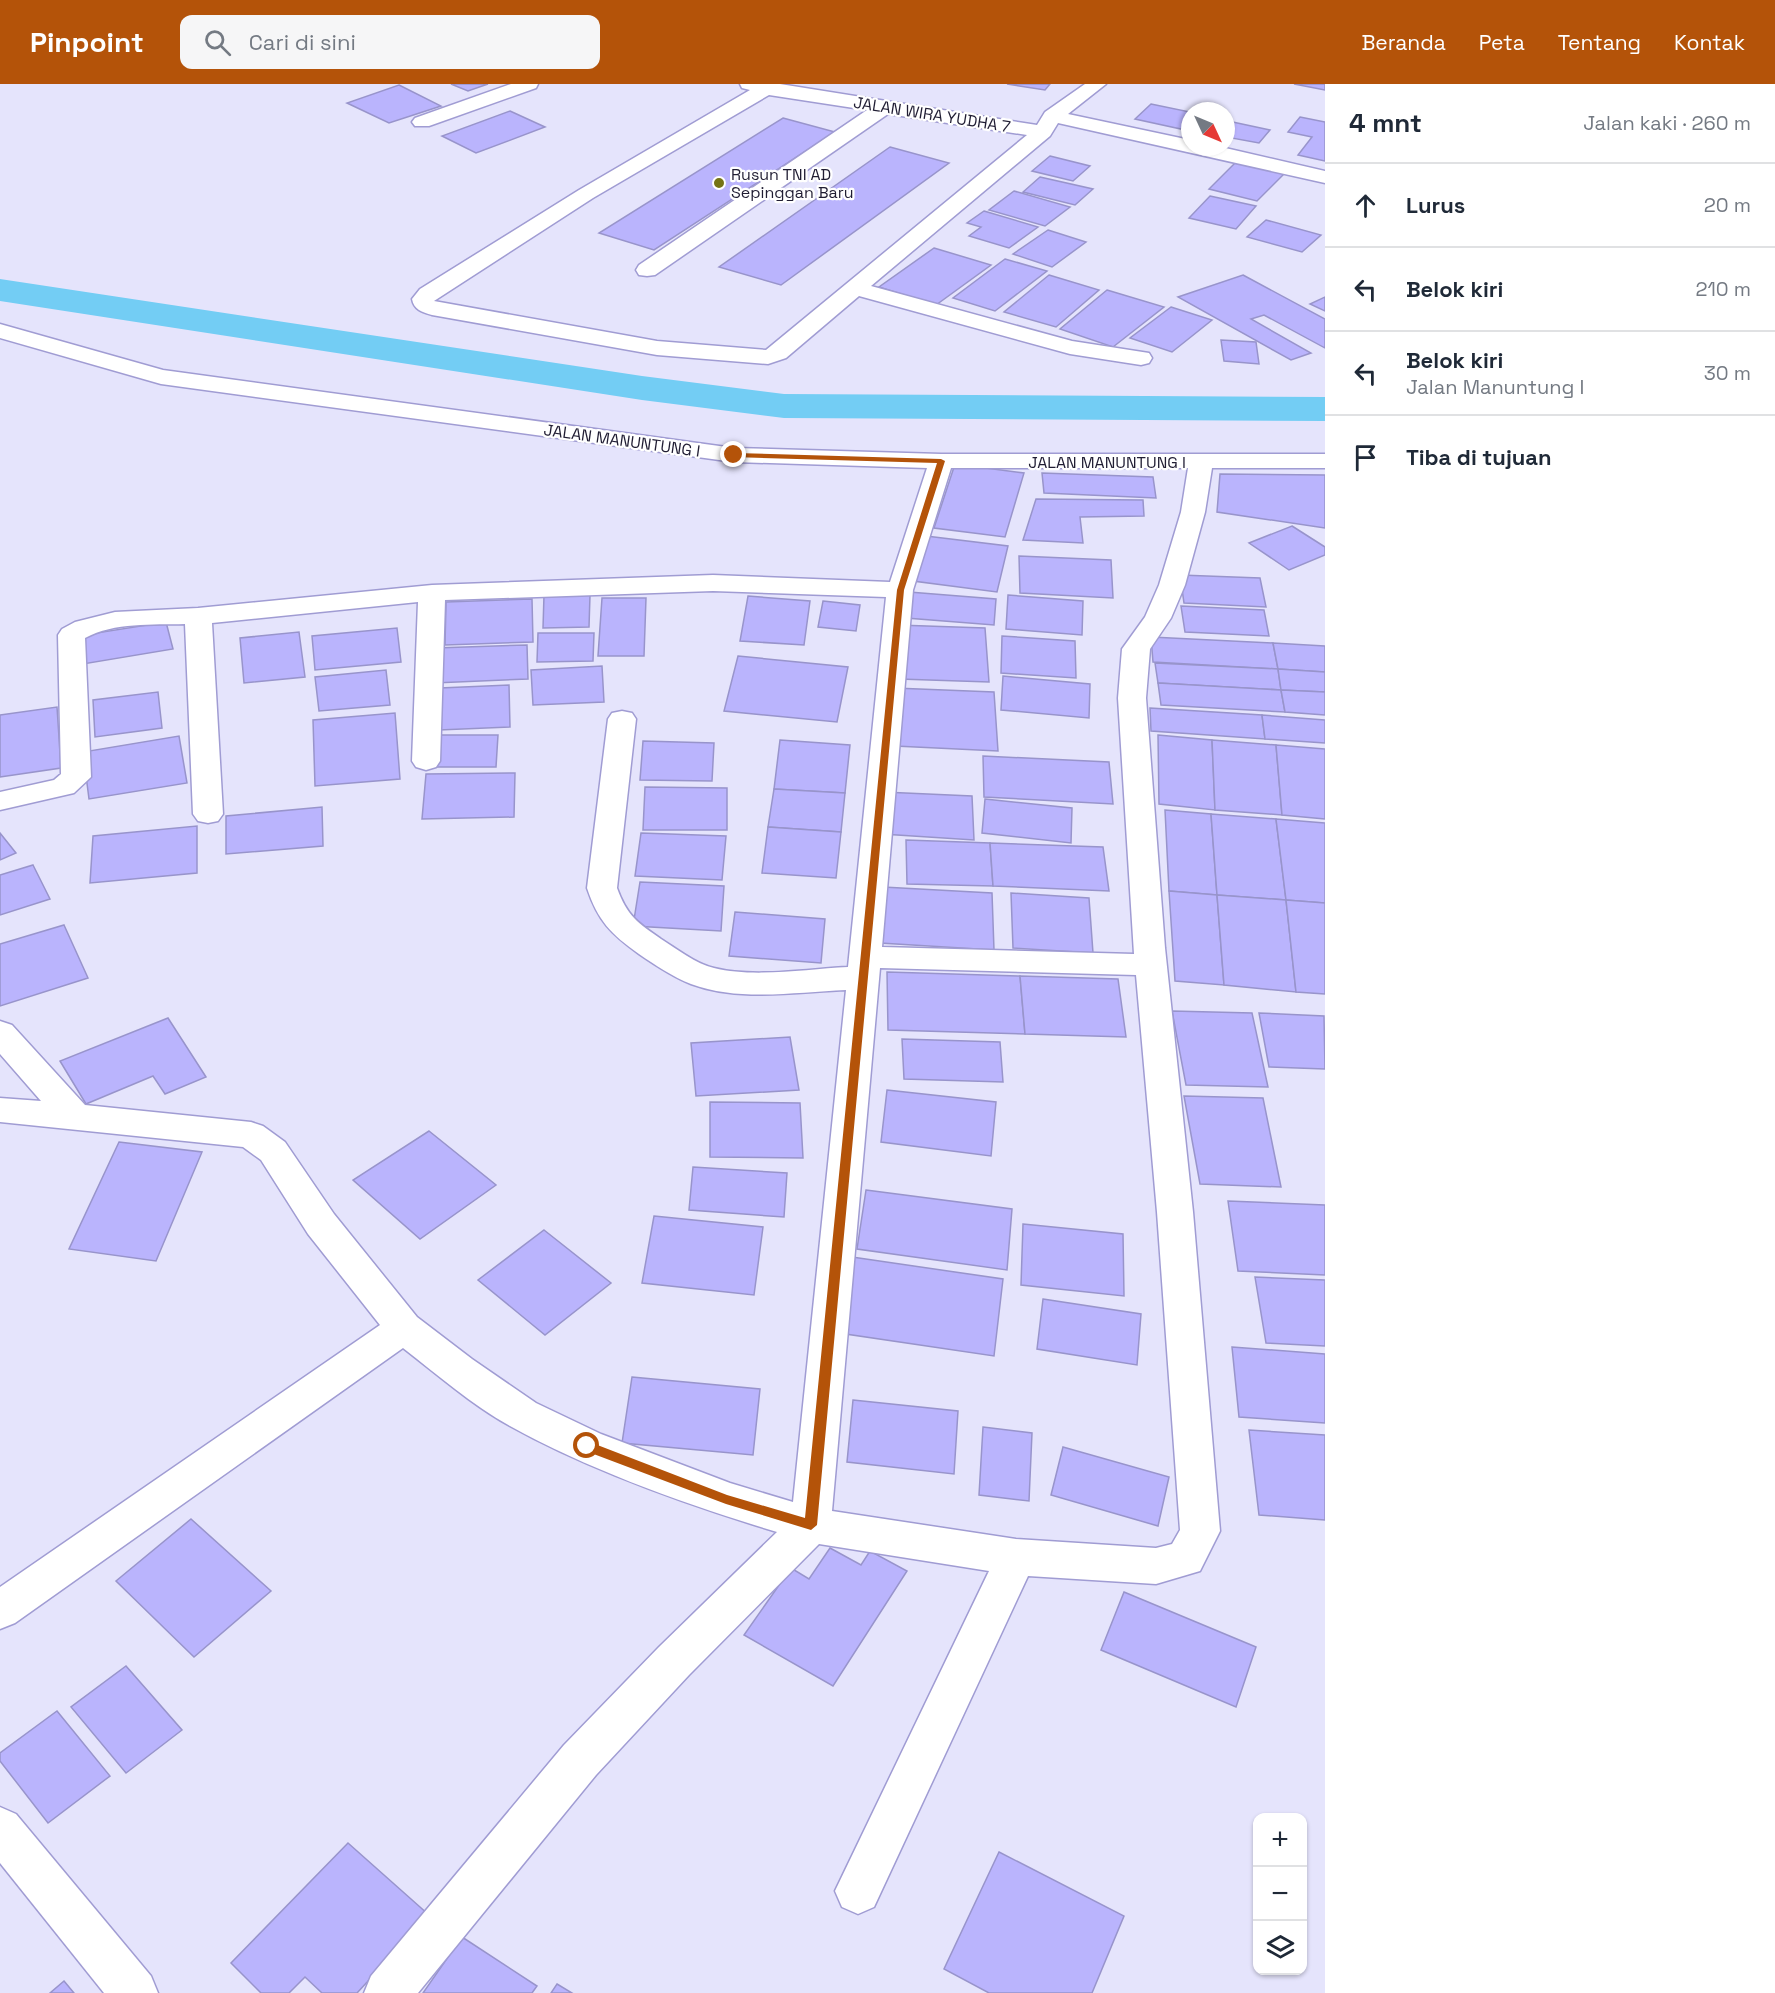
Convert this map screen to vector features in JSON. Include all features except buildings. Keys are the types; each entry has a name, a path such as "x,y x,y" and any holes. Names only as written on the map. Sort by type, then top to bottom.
{"street":[{"path":"422,122 530,84"},
{"path":"762,86 428,294 423,299 424,304 432,308 657,348 768,357 778,353 1097,84"},
{"name":"JALAN WIRA YUDHA 7","path":"762,86 885,107 1048,124 1181,145"},
{"path":"647,270 885,107"},
{"path":"1235,156 1325,177"},
{"path":"854,288 1070,347 1141,358"},
{"name":"JALAN MANUNTUNG I","path":"0,332 161,377 184,381 734,455 941,461 1325,461"},
{"path":"388,1993 580,1760 674,1661 811,1525 900,590 941,461"},
{"path":"0,1110 251,1135 273,1150 321,1224 404,1328 522,1414 587,1446 726,1499 811,1525 1017,1557 1156,1566 1186,1558 1200,1531 1175,1212 1151,965 1132,698 1136,650 1158,618 1172,585 1193,512 1201,462"},
{"path":"0,801 64,787 76,777 71,635 83,627 101,622 198,616 432,593 713,583 900,590"},
{"path":"426,761 432,593"},
{"path":"198,616 208,814"},
{"path":"622,719 602,888 611,914 643,941 680,965 709,978 745,981 865,968 1151,965"},
{"path":"0,1033 75,1117"},
{"path":"0,1610 404,1328"},
{"path":"858,1892 1017,1557"},
{"path":"0,1829 134,1993"}],"waterway":[{"path":"0,290 642,388 784,406 1325,409"}],"place":[{"name":"Rusun TNI AD Sepinggan Baru","path":"719,183"}],"route":[{"path":"587,1446 726,1499 811,1525 900,590 941,461 734,455"}]}
